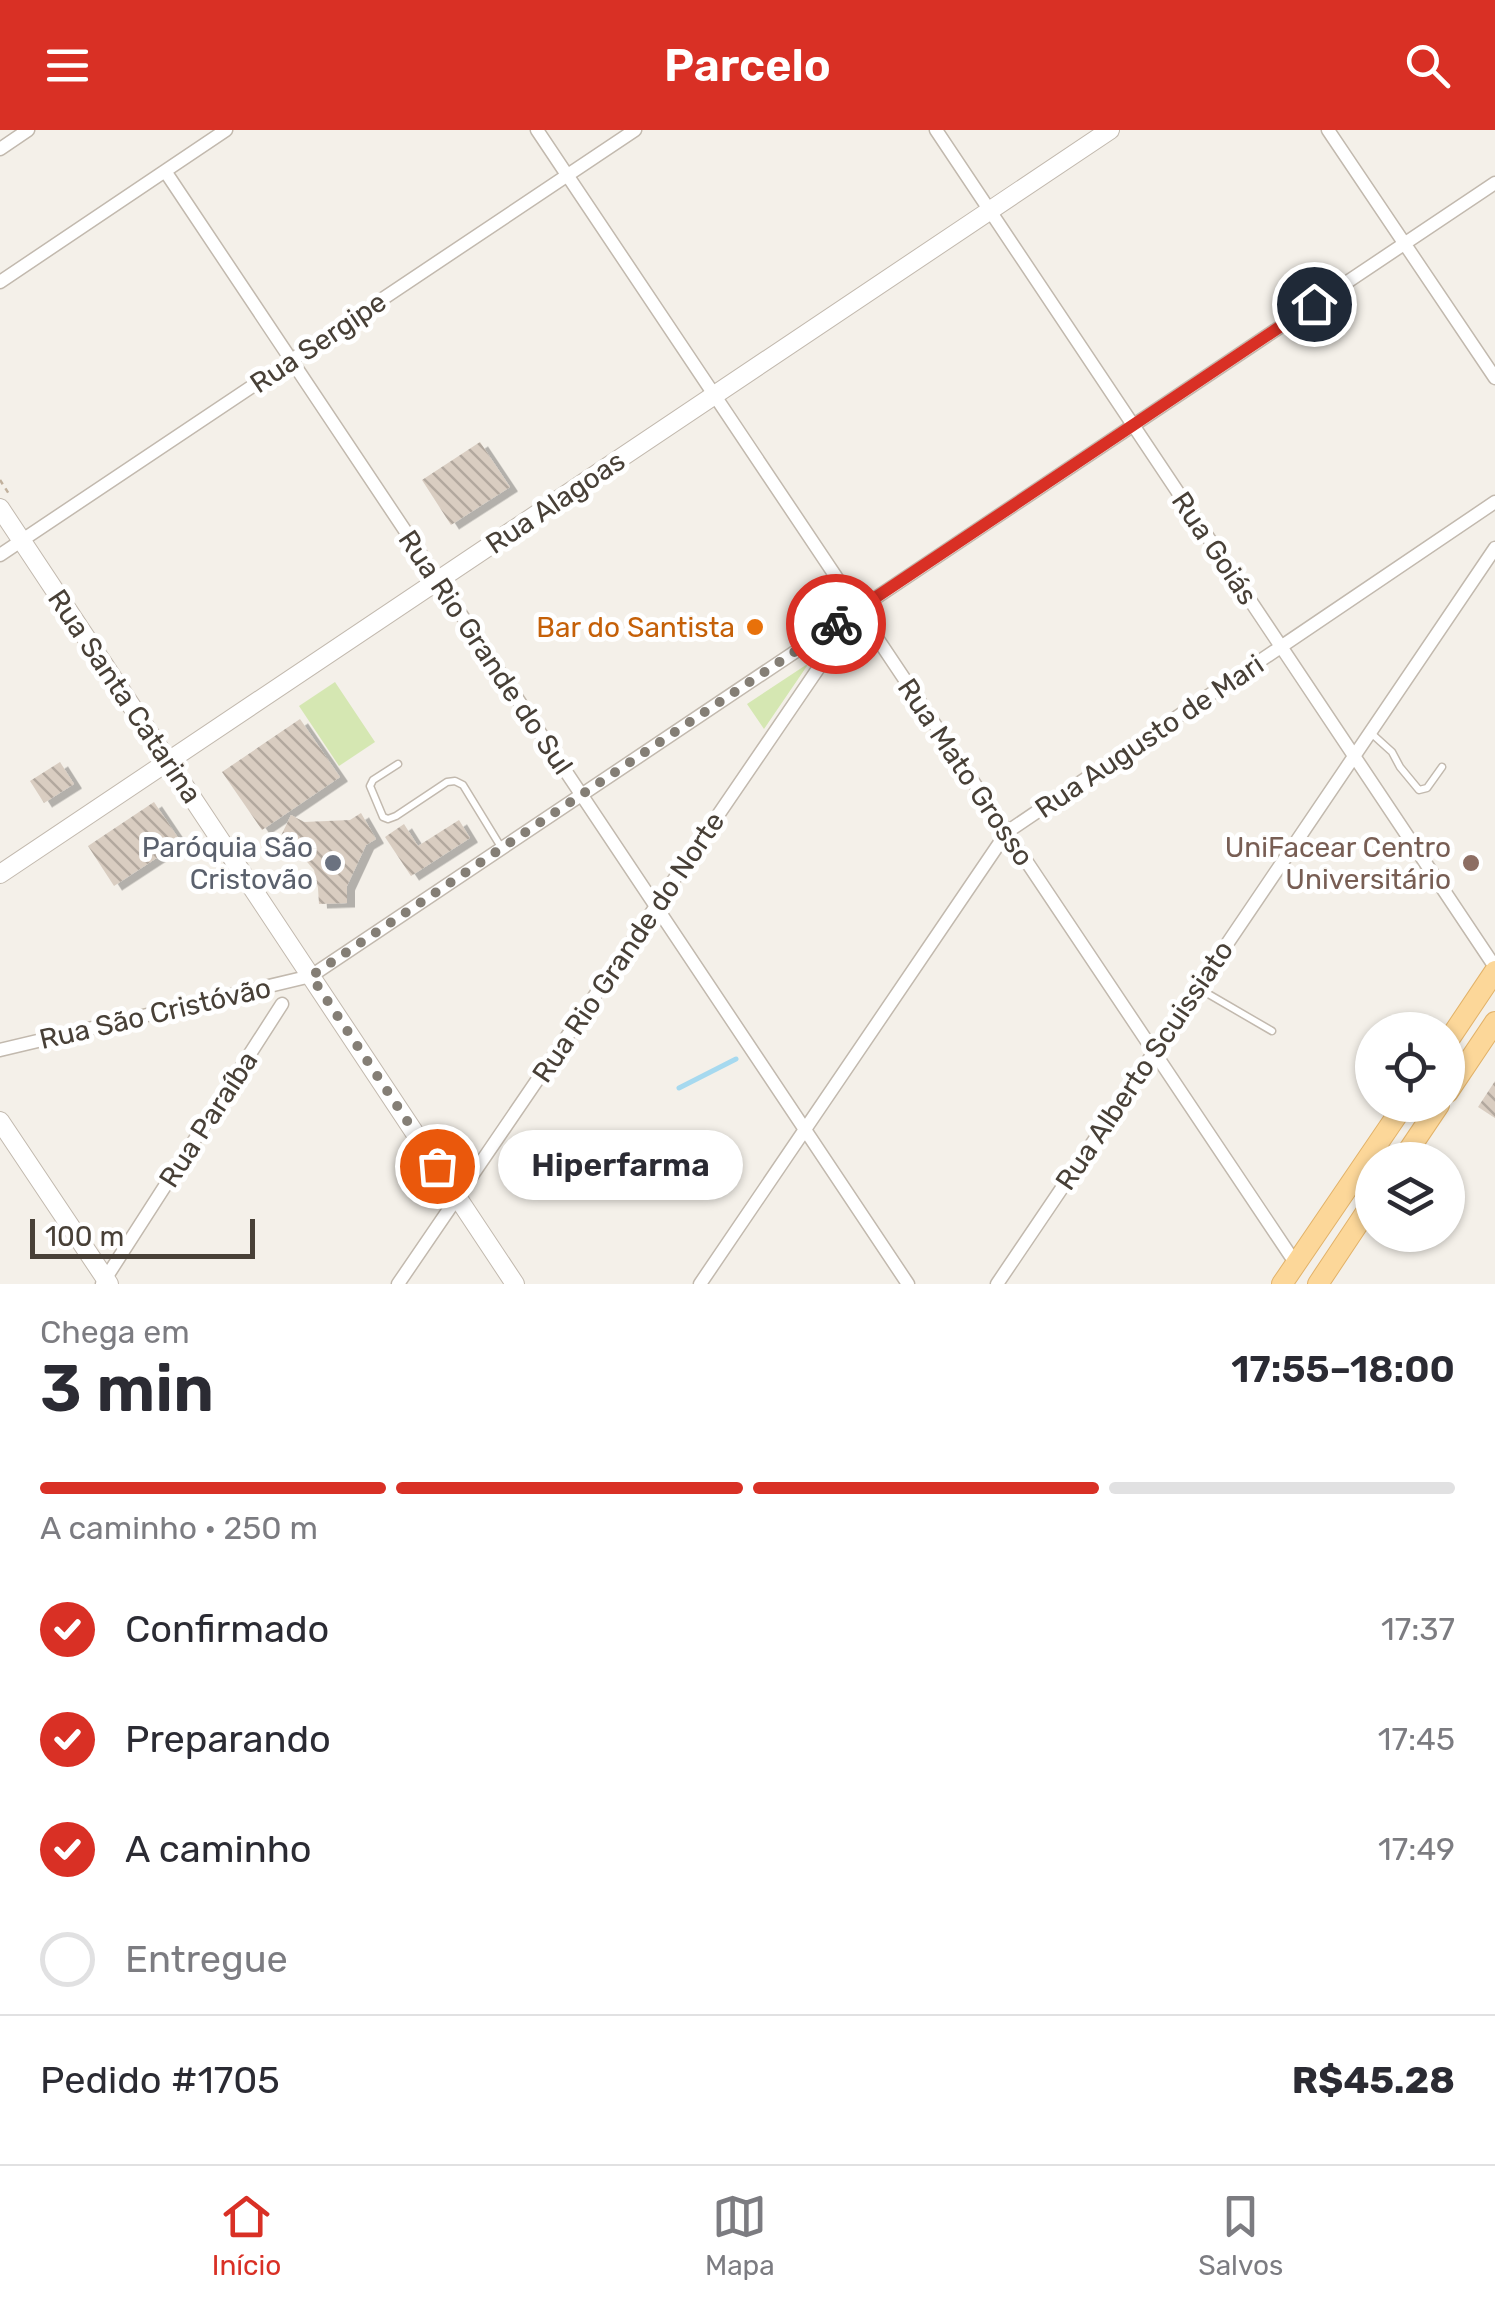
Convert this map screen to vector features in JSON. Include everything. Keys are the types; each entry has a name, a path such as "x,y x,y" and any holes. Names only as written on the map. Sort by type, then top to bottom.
{"main road":[{"path":"1465,1014 1495,969"},
{"path":"1465,1067 1495,1022"},
{"path":"1282,1284 1392,1122"},
{"path":"1399,1122 1406,1137 1414,1142 1428,1122"},
{"path":"1318,1284 1355,1228"}],"street":[{"path":"0,149 28,130"},
{"path":"0,282 226,130"},
{"name":"Rua Mato Grosso","path":"537,130 1296,1264"},
{"name":"Rua Sergipe","path":"0,555 635,130"},
{"name":"Rua Goiás","path":"936,130 1495,969"},
{"name":"Rua Alagoas","path":"0,874 1110,130"},
{"path":"1328,130 1495,378"},
{"name":"Rua Rio Grande do Sul","path":"165,170 908,1284"},
{"path":"311,976 1495,183"},
{"name":"Rua Augusto de Mari","path":"700,1284 1007,832 1495,502"},
{"name":"Rua Santa Catarina","path":"0,508 516,1284"},
{"name":"Rua Alberto Scuissiato","path":"997,1284 1495,548"},
{"name":"Rua Rio Grande do Norte","path":"398,1284 858,610"},
{"name":"Rua São Cristóvão","path":"0,1050 311,976"},
{"name":"Rua Paraíba","path":"106,1282 282,1004"},
{"path":"0,1121 106,1282"}],"lane":[{"path":"1370,732 1388,747 1419,790 1426,788 1442,767"},
{"path":"398,764 370,786 384,817 396,816 446,782 454,781 464,784 502,848"},
{"path":"1196,987 1272,1032"}],"green space":[{"path":"809,663 764,729 747,704"},
{"path":"335,682 375,742 339,766 299,706"}],"building":[{"path":"480,442 510,487 451,525 422,480"},
{"path":"300,719 340,777 262,830 222,772"},
{"path":"60,762 74,784 44,803 30,781"},
{"path":"154,802 181,842 114,886 88,846"},
{"name":"Paróquia São Cristovão","path":"361,813 376,839 366,845 347,886 347,903 319,904 314,870 288,845 278,842 291,815 304,822 350,820"},
{"path":"459,820 470,838 411,876 385,837 404,824 418,846"},
{"path":"1495,1081 1495,1118 1478,1107"}],"waterway":[{"path":"679,1088 736,1059"}],"way so far":[{"path":"437,1166 311,976 836,624"}],"place":[{"name":"Bar do Santista","path":"755,627"},
{"name":"Paróquia São Cristovão","path":"333,863"},
{"name":"UniFacear Centro Universitário","path":"1471,863"},
{"name":"Hiperfarma","path":"437,1166"}],"route":[{"path":"836,624 1314,304"}]}
